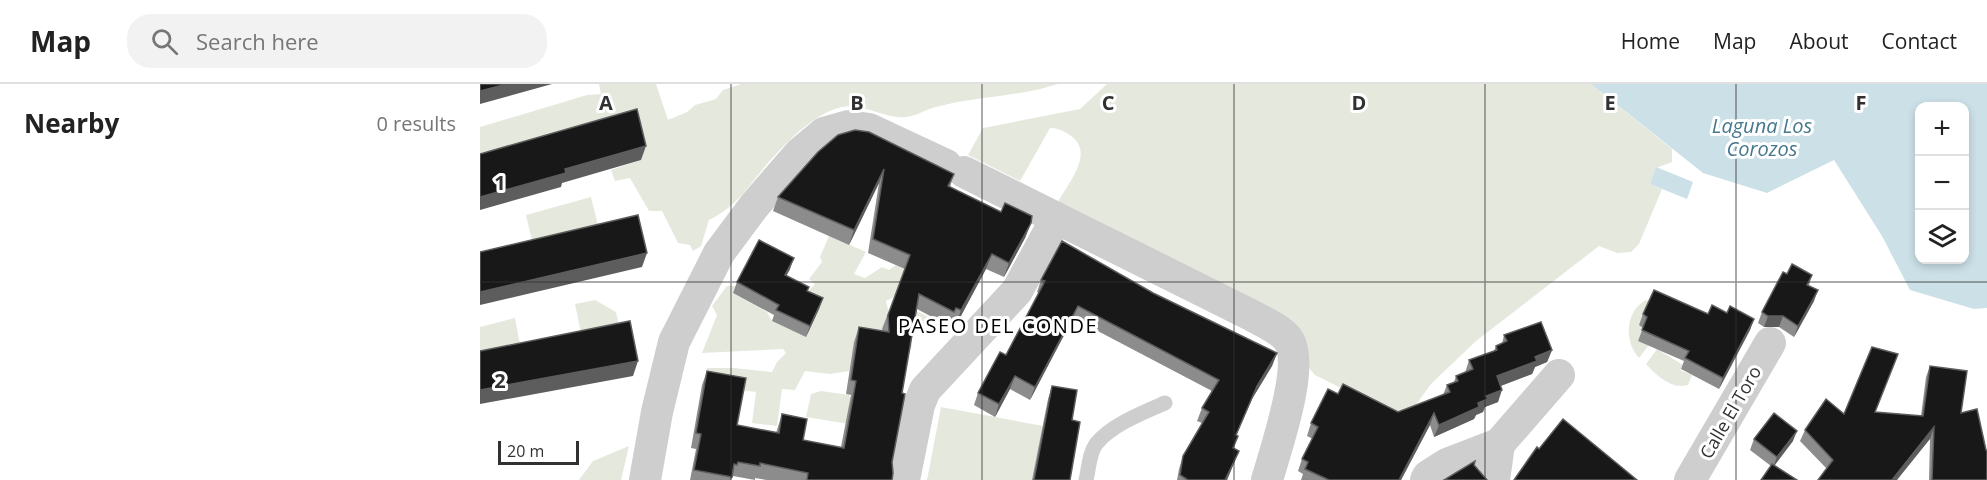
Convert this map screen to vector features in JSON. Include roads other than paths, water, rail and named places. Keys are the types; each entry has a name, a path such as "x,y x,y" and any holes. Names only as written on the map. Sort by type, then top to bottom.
{"street":[{"path":"645,480 657,412 674,342 719,253 754,206 800,153 824,133 849,126 869,129 955,169 1243,311 1273,327 1288,339 1293,353 1293,378 1267,480"},
{"path":"903,480 919,405 925,390 1017,291 1056,219"},
{"name":"Calle El Toro","path":"1690,480 1770,343"},
{"path":"1426,480 1428,476 1447,464 1499,444 1559,375"},
{"path":"1494,480 1499,444"}],"lane":[{"path":"1086,480 1092,453 1097,443 1126,422 1165,403"}],"water":[{"name":"Laguna Los Corozos","path":"1591,84 1987,84 1987,308 1974,309 1910,290 1882,236 1834,160 1767,193 1703,173"},
{"path":"1656,167 1693,182 1687,199 1650,184"}],"district":[{"name":"PASEO DEL CONDE","path":"998,325"}]}
